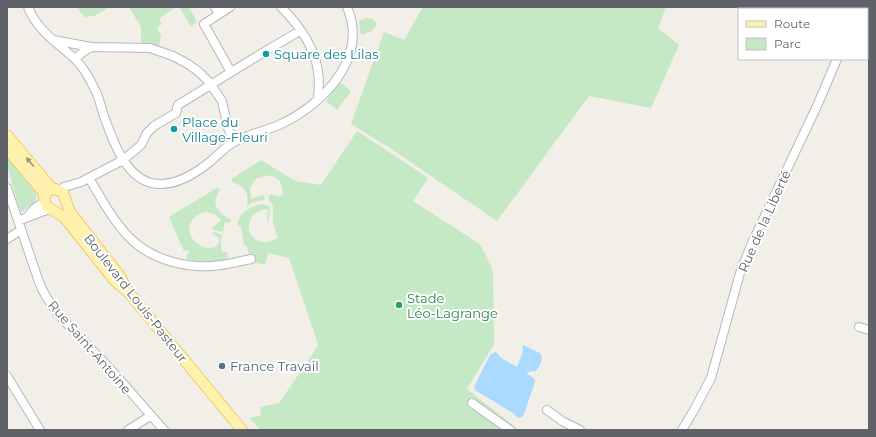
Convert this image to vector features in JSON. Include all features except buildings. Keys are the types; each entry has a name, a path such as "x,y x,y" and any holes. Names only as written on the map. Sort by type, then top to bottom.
{"main road":[{"path":"7,136 50,199 61,208 65,200"},
{"path":"7,149 50,199 114,280 129,293"},
{"name":"Boulevard Louis-Pasteur","path":"50,199 63,193 70,212 119,275 129,293 242,430"}],"street":[{"path":"28,7 36,23 51,40 72,57 87,75 98,95 105,118 123,160 138,178 157,184 179,181 195,173 234,142 280,124 306,110 318,100 335,81 350,53 353,41 353,27 347,7"},
{"path":"230,7 217,10 204,24 231,72"},
{"path":"281,7 310,46 319,72 318,100"},
{"path":"18,221 28,216 35,208 64,188 81,182 123,160 142,145 147,132 176,113 178,105 300,31"},
{"path":"51,40 91,47 142,47 158,50 188,64 199,72 211,85 222,101 228,128 234,142"},
{"path":"72,57 72,50 79,46"},
{"path":"72,57 91,47"},
{"name":"Rue de la Liberté","path":"682,430 711,378 739,277 752,243 817,106 837,60"},
{"path":"89,178 113,218 127,236 142,248 179,264 220,266 250,259"},
{"path":"65,200 72,190 81,182"},
{"name":"Rue Saint-Antoine","path":"7,188 43,292 52,306 164,430"},
{"path":"7,239 21,230"},
{"path":"859,327 869,330"},
{"path":"7,376 40,430"},
{"path":"472,403 510,430"},
{"path":"547,410 562,421 580,430"},
{"path":"128,430 150,416"}],"green space":[{"path":"77,7 110,7 94,16 84,17"},
{"path":"129,7 176,7 159,19 162,24 157,28 161,36 159,46 141,43 141,27"},
{"path":"179,7 189,7 197,22 191,26"},
{"path":"423,7 666,7 658,28 679,45 651,108 589,96 497,221 390,148 351,124 384,32 404,40"},
{"path":"367,18 373,19 377,24 372,31 361,35 359,21"},
{"path":"340,82 351,91 337,110 326,101"},
{"name":"Stade Léo-Lagrange","path":"357,131 428,178 413,201 481,245 493,271 494,344 467,389 519,430 261,430 249,418 261,415 260,407 279,403 318,344 289,258 268,253 265,265 253,262 251,254 248,253 247,246 244,245 241,227 237,225 238,220 243,213 249,209 260,205 267,205 270,207 269,221 267,220 268,209 258,212 252,217 249,224 249,231 253,237 259,241 267,242 278,238 273,222 273,208 269,201 269,196 272,194 280,197 283,193 280,181 269,176 263,176 256,179 250,188 251,199 262,195 265,197 264,200 253,202 247,206 246,191 231,179 261,160 295,181 321,185"},
{"path":"7,154 37,194 35,202 22,212 20,210 7,166"},
{"path":"218,187 220,190 216,199 216,207 222,214 231,220 230,223 225,222 223,232 212,230 212,228 221,220 213,214 206,212 199,214 194,218 190,224 190,231 192,238 198,244 207,248 216,247 220,239 212,233 213,232 222,235 222,252 227,252 228,258 225,261 193,261 187,259 186,255 189,253 187,250 184,251 169,217"}],"water":[{"path":"523,345 540,353 542,360 536,371 528,372 527,374 534,378 535,382 524,414 522,417 518,418 513,413 475,390 474,387 490,355 496,352 501,358 517,367 522,354"}],"place":[{"name":"Square des Lilas","path":"266,54"},
{"name":"Place du Village-Fleuri","path":"174,129"},
{"name":"Stade Léo-Lagrange","path":"399,305"},
{"name":"France Travail","path":"222,366"}]}
